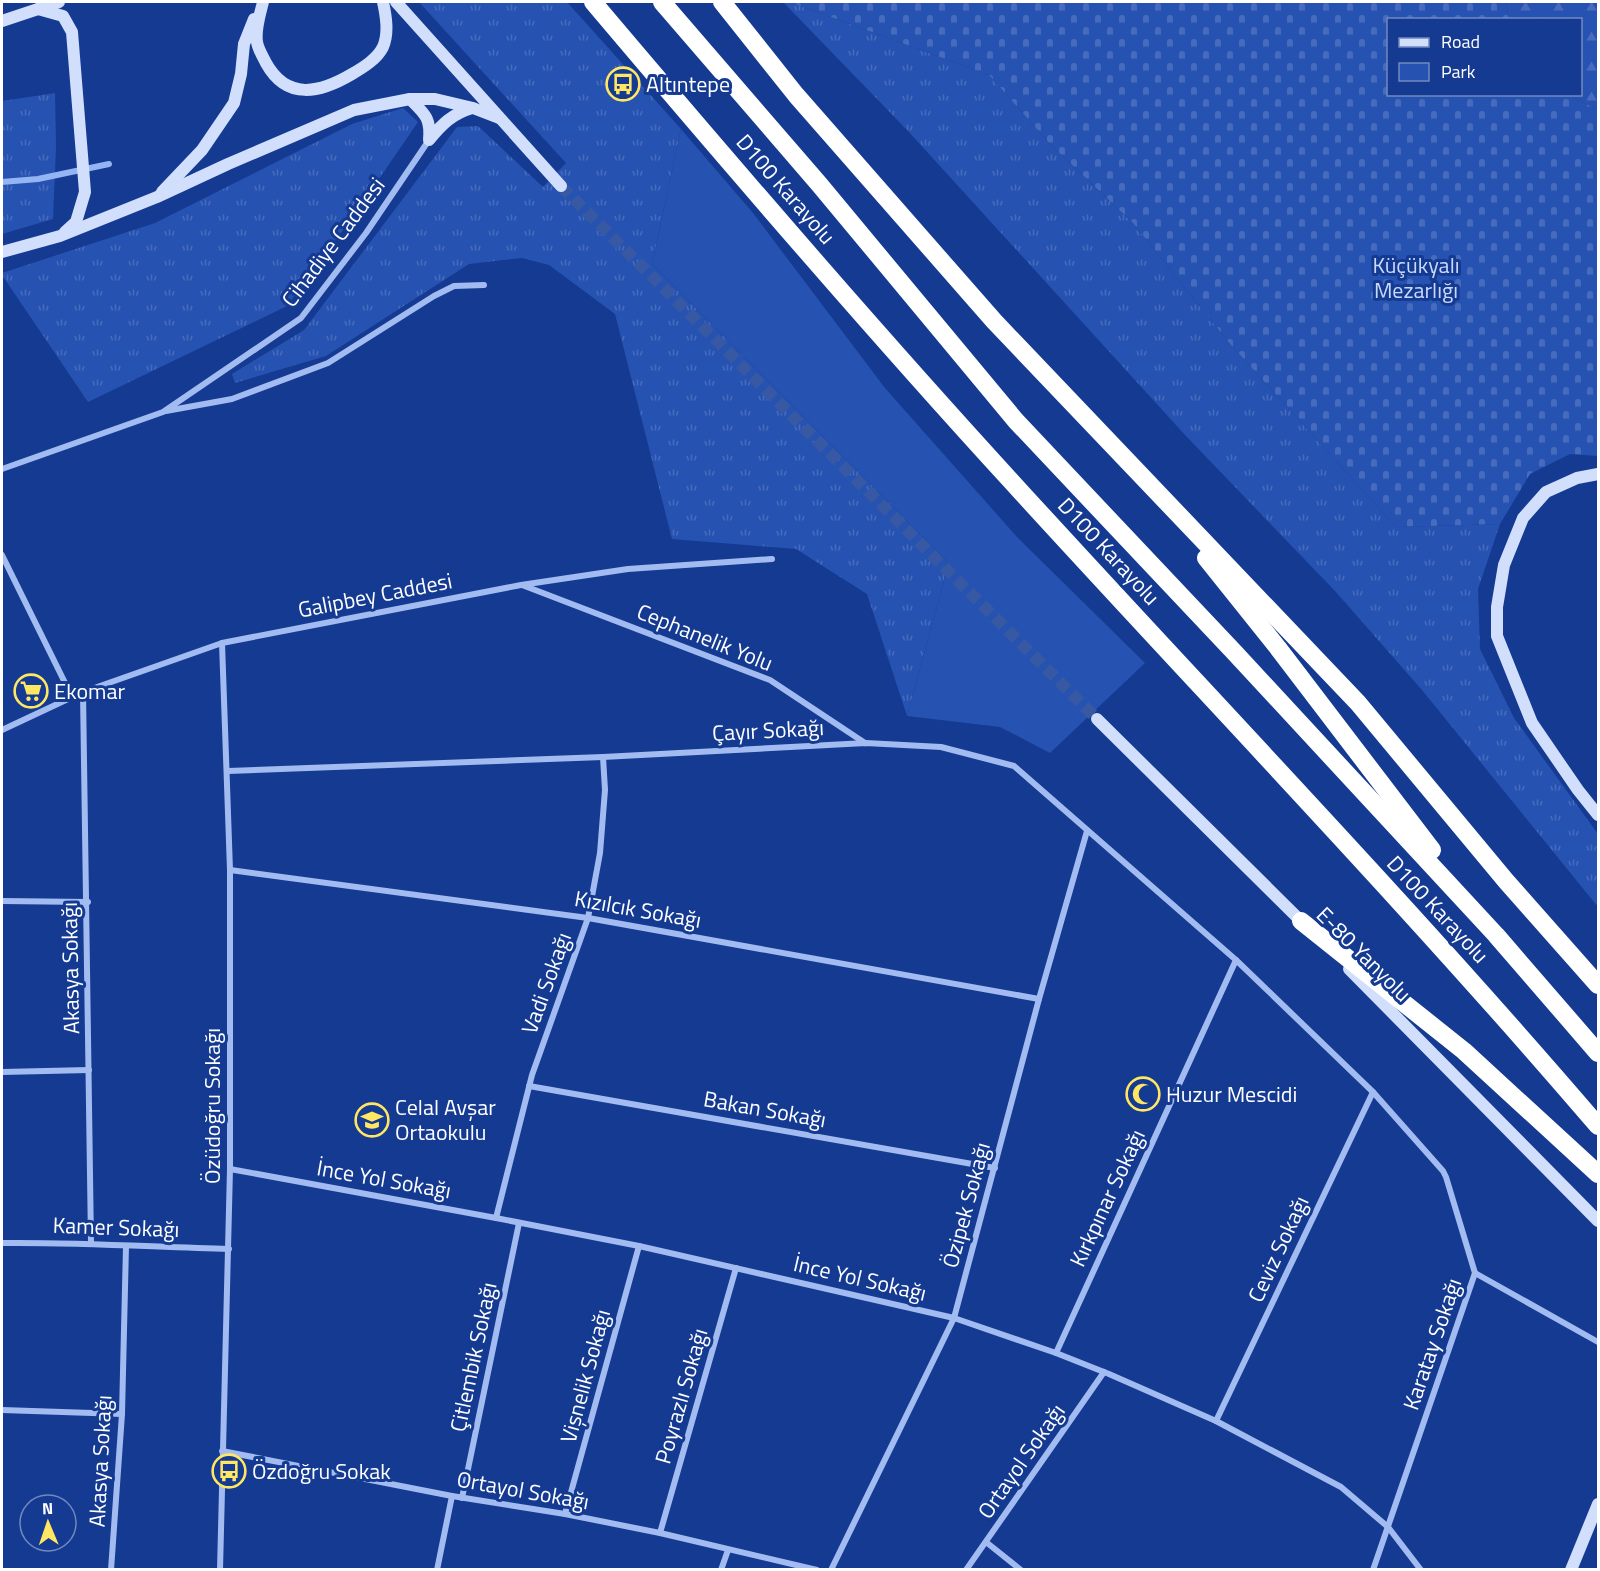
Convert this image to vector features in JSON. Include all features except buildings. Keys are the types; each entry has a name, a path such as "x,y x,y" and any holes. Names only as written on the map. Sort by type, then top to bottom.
{"highway":[{"name":"D100 Karayolu","path":"593,2 830,277 1000,469 1504,1015 1599,1126"},
{"name":"D100 Karayolu","path":"662,2 827,193 1016,421 1235,652 1496,935 1599,1053"},
{"path":"722,2 796,95 994,321 1358,703 1506,881 1599,985"},
{"path":"732,2 796,95"},
{"path":"1127,461 1278,648 1496,935"},
{"path":"1301,921 1464,1051 1599,1174"}],"main road":[{"path":"2,21 59,2"},
{"path":"262,2 257,44 274,77 289,88 301,91 320,88 340,81 374,59 383,46 387,30 383,2"},
{"path":"157,197 202,150 234,103 241,74 244,44 262,2"},
{"path":"396,2 561,186"},
{"path":"38,9 63,16 72,32 85,192 76,222 60,236"},
{"path":"410,99 426,116 430,126 429,140"},
{"path":"2,252 60,236 157,197 354,110 410,99 435,99 473,108 499,118"},
{"path":"429,140 442,123 456,113 473,108"},
{"path":"1599,474 1577,478 1546,492 1523,518 1504,565 1497,607 1497,636 1532,723 1578,790 1599,815"},
{"name":"E-80 Yanyolu","path":"1097,719 1599,1221"},
{"path":"1571,1569 1599,1503"}],"street":[{"name":"Cihadiye Caddesi","path":"163,412 301,318 366,233 429,140"},
{"name":"Cihadiye Caddesi","path":"2,469 163,412 232,399 328,363 453,286 484,285"},
{"path":"2,555 72,697"},
{"name":"Galipbey Caddesi","path":"2,730 83,692 222,643 521,585 628,569 772,559"},
{"name":"Cephanelik Yolu","path":"521,585 770,680 866,743"},
{"name":"Özüdoğru Sokağı","path":"220,1569 230,1169 230,870 222,643"},
{"name":"Akasya Sokağı","path":"83,692 91,1243"},
{"name":"Çayır Sokağı","path":"228,771 603,757 866,743 941,747 1014,766 1236,960"},
{"name":"Vadi Sokağı","path":"496,1218 529,1086 588,918 600,854 605,790 603,757"},
{"name":"Özipek Sokağı","path":"831,1569 954,1318 1039,999 1087,831"},
{"name":"Kızılcık Sokağı","path":"230,870 588,918 1039,999"},
{"path":"2,901 87,902"},
{"name":"Karatay Sokağı","path":"1236,960 1373,1092 1443,1171 1475,1273 1373,1569"},
{"name":"Kırkpınar Sokağı","path":"1056,1353 1236,960"},
{"path":"2,1072 89,1070"},
{"name":"Bakan Sokağı","path":"529,1086 995,1168"},
{"name":"Ceviz Sokağı","path":"1216,1421 1373,1092"},
{"name":"İnce Yol Sokağı","path":"230,1169 639,1246 954,1318 1104,1372 1216,1421 1341,1486 1388,1527 1420,1569"},
{"name":"Çitlembik Sokağı","path":"462,1498 519,1223"},
{"name":"Kamer Sokağı","path":"2,1243 91,1243 229,1249"},
{"name":"Akasya Sokağı","path":"111,1569 122,1414 126,1246"},
{"name":"Vişnelik Sokağı","path":"565,1514 639,1246"},
{"name":"Poyrazlı Sokağı","path":"660,1533 736,1268"},
{"path":"1475,1273 1599,1342"},
{"name":"Ortayol Sokağı","path":"966,1569 1104,1372"},
{"path":"2,1410 122,1414"},
{"name":"Ortayol Sokağı","path":"222,1451 462,1498 565,1514 817,1569"},
{"path":"437,1569 452,1496"},
{"path":"986,1542 1021,1569"},
{"path":"721,1569 728,1550"}],"green space":[{"path":"419,2 567,2 681,129 652,264 947,561 943,585 907,716 867,594 796,549 672,539 615,314 549,265 522,258 469,264 326,356 235,383 232,374 304,330 457,127 478,126 543,187 566,163"},
{"path":"783,2 790,2 989,75 1050,144 1133,223 1231,345 1396,527 1500,524 1478,589 1480,649 1514,718 1598,834 1598,907 1422,690 1335,591 1186,436 908,131"},
{"name":"Küçükyalı Mezarlığı","path":"790,2 1506,2 1509,18 1387,18 1387,96 1571,96 1598,110 1598,456 1570,454 1530,474 1500,524 1396,527 1231,345 1133,223 1050,144 989,75"},
{"path":"1506,2 1598,2 1598,110 1571,96 1582,96 1582,18 1509,18"},
{"path":"55,93 56,147 53,219 2,234 2,101"},
{"path":"403,108 418,122 357,211 287,306 88,402 2,275 2,273 155,223 352,124"},
{"path":"681,129 753,213 885,388 1017,537 1145,663 1050,753 1000,727 907,716 943,585 947,561 652,264"}],"waterway":[{"path":"2,182 38,179 109,164"}],"tunnel":[{"path":"561,186 1097,719"}],"place":[{"name":"Altıntepe","path":"623,84"},
{"name":"Ekomar","path":"31,691"},
{"name":"Huzur Mescidi","path":"1143,1094"},
{"name":"Celal Avşar Ortaokulu","path":"372,1120"},
{"name":"Özdoğru Sokak","path":"229,1471"}]}
